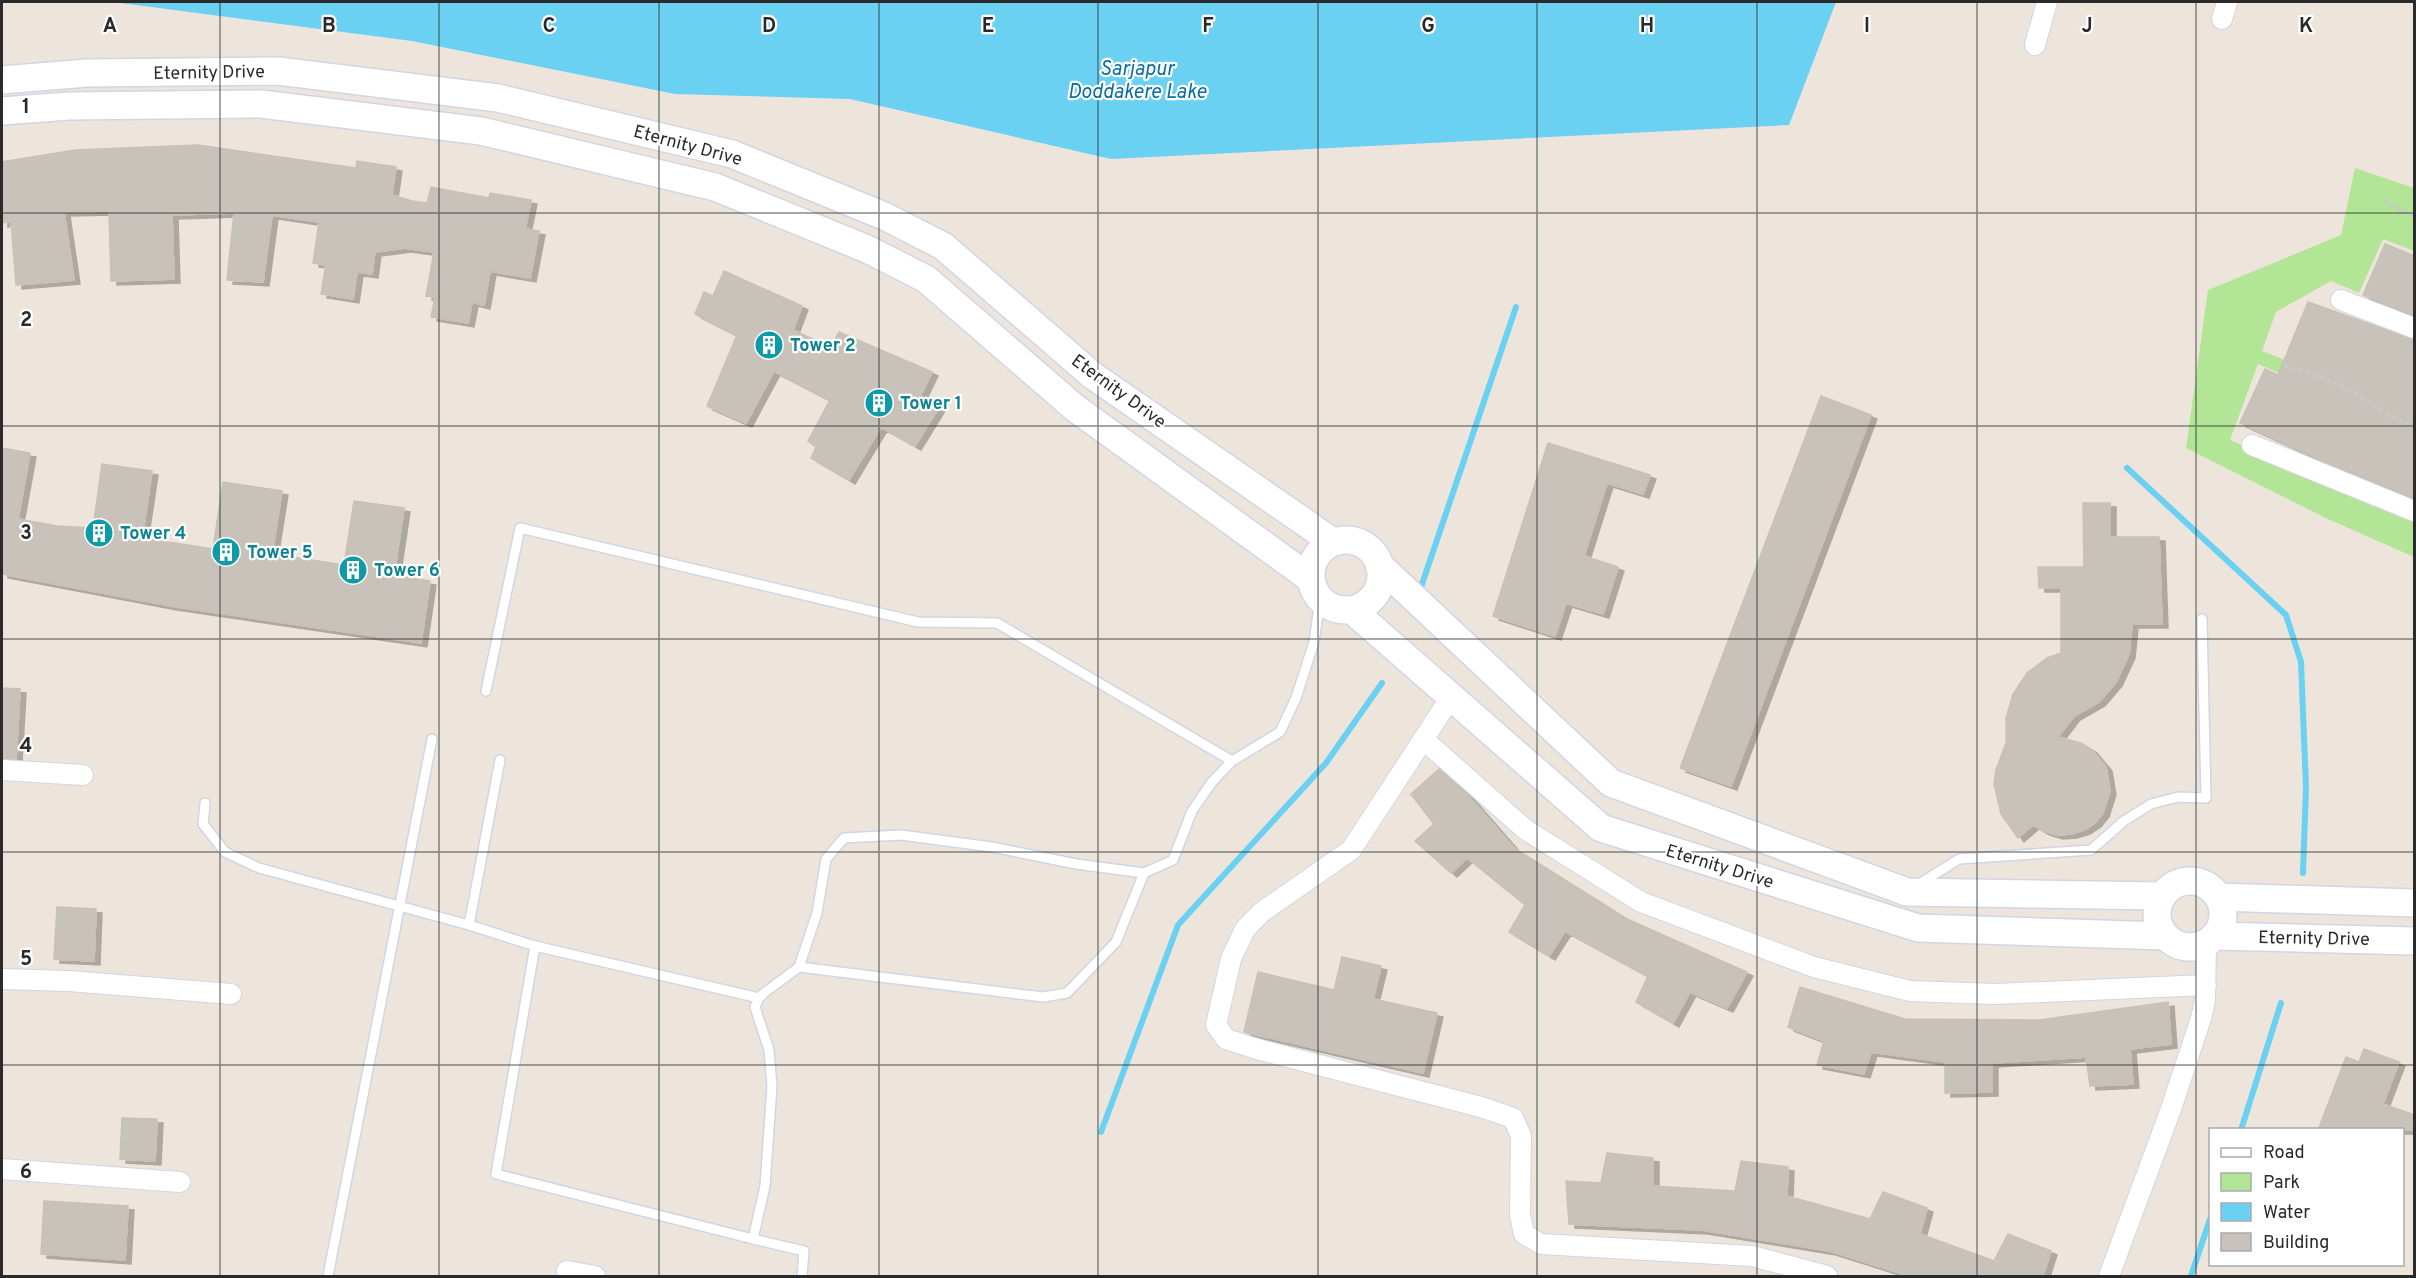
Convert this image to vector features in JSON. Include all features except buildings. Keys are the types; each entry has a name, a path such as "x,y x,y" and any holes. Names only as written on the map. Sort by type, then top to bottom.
{"street":[{"path":"2036,45 2047,2"},
{"name":"Eternity Drive","path":"2,80 87,73 278,71 498,98 732,154 884,216 943,246 1092,375 1333,542 1356,541 1366,546 1379,565 1611,783 1907,892 2162,896 2170,887 2191,881 2211,889 2218,897 2415,903"},
{"name":"Eternity Drive","path":"2,111 69,106 261,104 481,131 715,187 867,249 926,279 1075,408 1315,589 1329,606 1340,610 1352,610 1601,828 1918,928 2165,936 2174,943 2185,946 2210,939 2415,941"},
{"path":"2341,300 2415,328"},
{"path":"2252,444 2415,512"},
{"path":"1315,589 1311,567 1323,548 1333,542"},
{"path":"1352,610 1363,606 1378,588 1381,577 1379,565"},
{"path":"1451,697 1351,850 1262,912 1245,929 1231,959 1216,1025 1226,1039 1257,1049 1469,1104 1513,1118 1521,1136 1520,1215 1524,1234 1541,1244 1752,1256 1827,1276"},
{"path":"1423,740 1526,830 1641,902 1814,967 1910,991 1995,994 2206,985"},
{"path":"2,770 82,775"},
{"path":"1696,859 1718,822"},
{"path":"2162,896 2157,916 2165,936"},
{"path":"2109,1276 2171,1109 2202,1015 2210,939 2222,917 2218,897"},
{"path":"2,979 69,981 231,994"},
{"path":"2,1169 180,1182"},
{"path":"567,1271 596,1276"}],"lane":[{"path":"486,691 520,528 918,622 997,623 1232,761"},
{"path":"753,1239 765,1186 772,1086 770,1050 755,1007 759,998 799,967 817,913 826,859 844,838 901,835 992,847 1076,864 1144,873 1173,860 1192,811 1212,782 1232,761 1280,732 1296,698 1314,642 1315,589"},
{"path":"1907,892 1959,858 2091,850 2124,821 2151,804 2178,797 2206,798 2202,619"},
{"path":"328,1276 432,739"},
{"path":"469,925 500,760"},
{"path":"205,803 202,824 225,852 259,868 469,925 535,946 759,998"},
{"path":"799,967 1043,997 1067,993 1116,942 1144,873"},
{"path":"535,946 496,1174 804,1251 802,1276"}],"path":[{"path":"2384,201 2410,215 2415,215"},
{"path":"2284,366 2302,370 2340,385 2382,412 2415,425"}],"green space":[{"path":"2355,168 2414,188 2414,251 2383,239 2359,293 2331,281 2276,312 2262,351 2414,409 2414,432 2258,364 2230,440 2414,520 2414,557 2328,519 2186,448 2208,290 2341,235"}],"water":[{"name":"Sarjapur Doddakere Lake","path":"113,2 1836,2 1789,125 1111,159 850,99 675,94 412,41"}],"waterway":[{"path":"1421,587 1516,307"},
{"path":"2127,468 2286,615 2301,662 2306,787 2303,873"},
{"path":"1101,1132 1178,925 1326,763 1382,683"},
{"path":"2242,1128 2281,1003"},
{"path":"2191,1276 2209,1222"}],"place":[{"name":"Tower 2","path":"769,345"},
{"name":"Tower 1","path":"879,403"},
{"name":"Tower 4","path":"99,533"},
{"name":"Tower 5","path":"226,552"},
{"name":"Tower 6","path":"353,570"}]}
